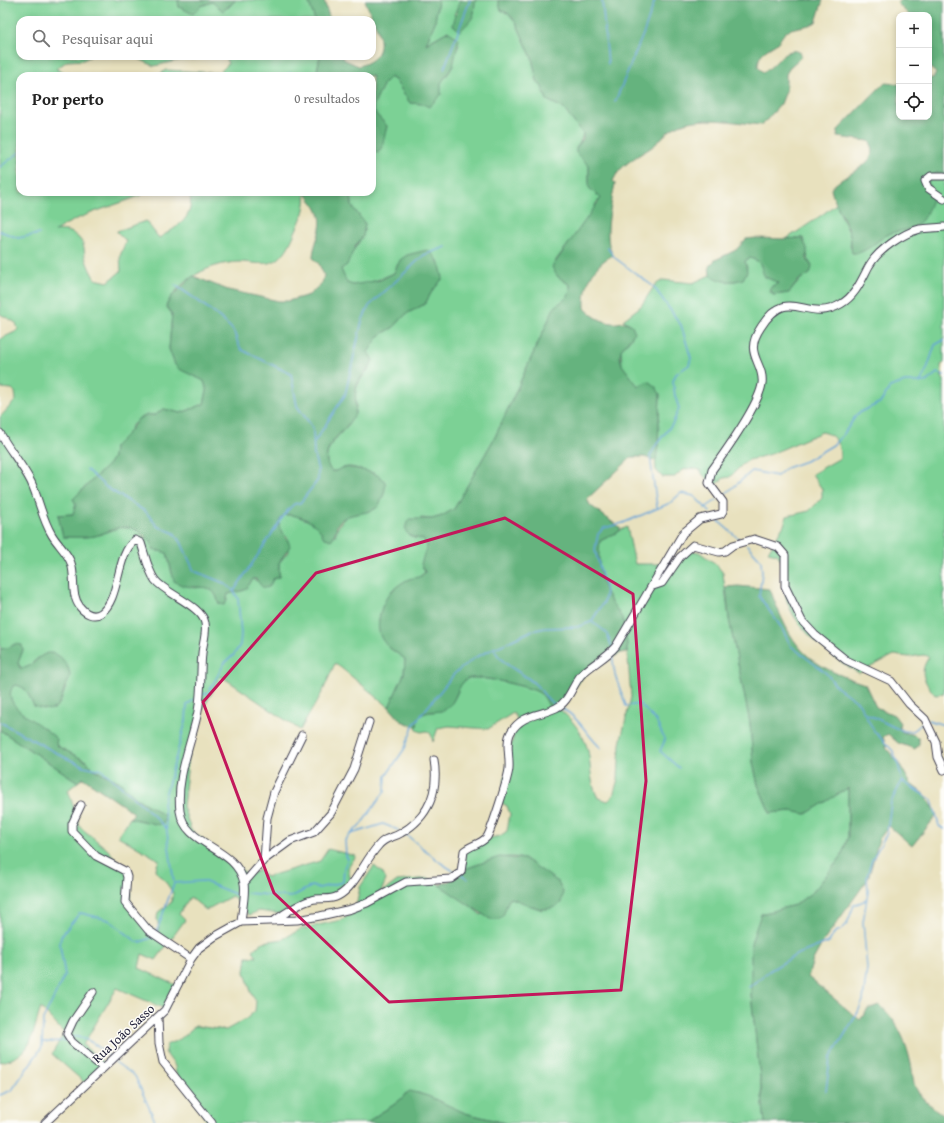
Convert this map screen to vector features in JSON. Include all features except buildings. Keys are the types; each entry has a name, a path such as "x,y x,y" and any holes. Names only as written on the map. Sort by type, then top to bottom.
{"street":[{"path":"944,176 931,176 925,181 928,188 944,199"},
{"path":"0,433 31,482 48,528 71,563 74,593 80,607 86,613 93,616 99,614 105,609 110,601 128,551 135,540 142,544 155,580 200,613 203,617 205,630 199,707 186,754 179,798 180,813 184,825 192,834 226,856 236,868 244,884 241,922 297,920 351,909 367,903 406,882 451,879 458,875 462,868 464,851 487,837 494,825 496,811 508,776 508,740 512,731 522,720 529,716 561,705 581,676 616,646 653,586 683,533 700,519 721,514 723,511 723,502 709,483 709,478 712,470 757,398 762,384 762,376 754,358 753,348 755,337 766,320 778,308 784,305 818,311 828,310 841,304 851,296 861,284 873,260 894,243 909,233 919,230 944,227"},
{"path":"653,586 662,583 680,557 693,546 719,552 754,540 778,547 785,555 787,566 785,581 787,591 802,621 815,635 846,660 891,681 909,704 925,719 936,742 938,757 944,770"},
{"path":"244,884 264,860 290,840 314,832 331,813 354,769 369,722"},
{"path":"264,860 267,818 274,792 302,735"},
{"path":"274,921 302,903 312,899 327,899 339,896 360,872 371,853 384,839 399,834 416,820 430,805 435,776 434,760"},
{"path":"81,805 72,824 72,831 100,859 114,864 124,871 127,877 125,902 143,926 191,959"},
{"name":"Rua João Sasso","path":"45,1123 158,1017 170,1002 191,959 205,943 241,922"},
{"path":"92,992 73,1021 67,1034 72,1042 103,1068"},
{"path":"158,1017 159,1042 163,1062 212,1123"}],"highlighted area":[{"path":"505,518 633,594 646,781 621,990 389,1002 274,893 203,702 316,573"}],"green space":[{"path":"0,0 178,0 179,7 201,6 212,2 228,8 236,0 308,0 314,16 16,16 16,60 83,60 67,61 56,69 62,72 16,72 16,196 139,196 89,214 66,224 55,231 68,231 81,240 84,246 87,262 95,279 108,282 121,271 120,256 126,241 117,231 146,221 159,238 179,225 188,215 190,208 189,196 305,196 305,207 300,221 289,246 278,259 269,263 259,264 239,262 228,263 207,269 187,280 172,296 166,306 172,313 169,349 175,365 204,381 207,391 204,404 181,413 164,409 155,415 150,415 133,424 128,433 114,447 113,457 109,464 73,499 76,504 73,514 58,515 64,537 94,536 122,527 140,531 143,537 151,541 157,551 165,551 167,553 172,574 194,588 204,587 215,592 219,604 227,599 228,594 245,590 253,579 269,587 273,579 279,577 279,563 288,552 288,538 282,533 279,527 281,518 284,515 294,515 315,523 322,531 335,536 340,523 348,516 359,512 373,510 374,473 349,467 331,471 328,464 328,451 331,445 349,424 354,413 356,407 355,394 358,385 370,368 367,352 380,335 394,327 406,314 425,304 431,293 443,278 438,260 397,265 394,273 357,285 348,283 341,269 363,236 365,224 352,206 351,196 376,196 376,152 378,153 387,126 376,114 376,100 384,83 389,77 395,80 410,103 423,104 453,66 454,56 459,45 448,31 425,44 435,22 438,0 460,0 454,15 474,13 474,4 476,0 498,0 501,10 509,14 516,22 532,58 537,81 542,87 547,100 563,108 583,134 576,153 589,166 589,182 601,198 596,203 593,212 556,260 557,276 570,285 571,293 549,319 495,437 454,509 442,516 432,519 421,518 413,538 423,539 427,545 424,555 425,572 418,578 409,579 392,590 382,607 379,621 388,647 405,659 404,674 389,707 335,663 323,691 300,730 221,676 197,720 190,746 183,806 191,830 248,875 260,870 266,877 320,861 328,849 356,856 348,868 351,881 340,893 280,914 259,911 249,915 232,896 206,910 190,897 179,914 185,920 156,960 142,954 139,968 176,985 165,1009 117,988 83,1045 106,1064 85,1083 52,1054 64,1033 41,1008 30,1043 19,1055 0,1062 0,730 78,782 68,790 80,827 107,849 132,877 130,903 138,917 157,933 159,929 157,918 158,912 171,903 173,893 163,878 155,871 159,860 118,836 130,818 139,820 163,815 136,798 120,782 95,770 86,761 59,747 56,744 56,738 25,717 10,701 10,689 14,685 17,685 24,688 30,698 54,709 60,703 70,676 39,657 28,667 22,669 18,663 23,650 15,644 8,648 0,649 0,417 16,400 15,392 12,389 0,388 0,339 18,329 16,323 0,314"},
{"path":"178,0 236,0 223,11 212,2 201,6 193,14 179,7"},
{"path":"308,0 324,0 329,16 314,16"},
{"path":"365,0 438,0 435,22 426,44 448,31 459,39 453,66 441,83 441,95 429,107 423,104 410,103 395,80 390,77 384,83 376,100 376,72 317,72 319,60 345,60 359,66 372,60 376,60 376,55 380,46 380,38 376,27 376,16 372,16"},
{"path":"460,0 476,0 472,18 460,31 453,25"},
{"path":"498,0 823,0 816,22 789,30 776,44 763,53 759,58 758,67 763,72 790,51 801,53 801,57 791,66 786,74 786,91 781,104 762,125 718,120 685,123 671,129 653,147 628,162 619,171 613,181 615,183 610,210 608,239 613,255 600,265 591,277 586,292 585,308 593,316 600,320 612,323 623,322 632,325 635,332 621,350 620,357 622,365 638,386 648,381 656,387 660,394 656,461 644,457 632,457 587,499 590,505 620,528 620,531 600,541 599,564 604,586 610,600 621,616 623,622 626,635 627,652 621,653 589,669 559,709 551,710 545,699 536,691 501,681 472,678 463,682 450,706 442,711 429,712 422,715 418,718 417,727 401,721 389,707 404,674 405,659 384,642 379,630 379,617 383,604 389,594 403,582 420,576 425,572 421,564 427,545 423,539 410,536 408,534 406,531 406,524 409,519 432,519 442,516 454,509 495,437 553,310 568,296 570,285 557,276 552,267 601,198 589,188 589,166 576,153 576,148 583,139 583,134 563,108 547,100 542,87 537,81 532,58 516,22 509,14 501,10"},
{"path":"900,0 944,0 944,172 936,173 928,182 933,197 929,208 918,224 912,228 885,236 862,252 852,253 849,231 834,200 831,189 867,162 872,156 873,149 869,141 837,137 838,130 884,83 896,84 896,120 932,120 932,78 936,73 932,70 932,12 906,12 897,3"},
{"path":"141,60 184,60 175,61 154,66"},
{"path":"227,60 319,60 317,72 220,72 228,64"},
{"path":"166,70 201,72 163,72"},
{"path":"376,114 387,126 382,147 378,153 376,152"},
{"path":"944,172 944,363 941,365 942,377 944,380 944,694 935,695 925,681 923,672 929,657 924,655 909,657 894,655 859,673 838,660 807,633 792,612 787,601 783,564 777,554 768,552 784,525 787,516 809,511 822,498 822,489 812,474 840,458 838,445 834,438 827,433 822,432 771,454 749,460 730,477 724,478 715,485 703,475 700,470 696,469 684,470 675,477 662,477 656,470 655,456 658,445 660,394 638,387 622,365 621,350 632,337 632,325 623,320 641,306 655,285 663,280 693,283 710,275 726,281 743,279 747,268 745,261 750,258 760,262 765,277 780,283 772,286 770,292 773,295 789,293 812,266 803,238 786,239 836,204 851,237 850,247 857,254 890,233 905,229 928,182 936,173"},
{"path":"308,196 351,196 352,206 365,224 363,236 356,245 347,265 341,269 347,283 353,285 380,280 394,273 400,260 407,255 427,250 437,259 443,278 431,293 425,304 406,314 394,327 380,335 368,352 373,360 370,367 357,385 355,414 329,447 327,462 331,471 342,468 353,468 364,470 382,478 385,482 385,488 383,497 377,507 371,511 344,518 337,525 334,536 331,540 323,537 318,528 308,520 295,516 284,515 280,519 279,527 290,546 279,563 279,577 273,579 267,588 261,586 256,579 253,579 245,590 228,594 224,605 219,604 216,596 207,588 189,587 174,581 167,553 152,549 151,541 136,530 129,527 114,529 95,536 63,537 58,515 73,514 76,504 73,499 109,464 113,457 114,447 128,433 138,419 147,415 155,415 164,409 181,413 204,404 207,391 204,381 179,369 175,365 169,349 172,314 166,306 171,297 193,276 228,290 279,301 288,301 309,295 322,283 324,275 319,264 313,258 321,225 318,210"},
{"path":"802,238 807,248 807,259 812,267 810,274 799,280 789,293 773,295 770,289 772,286 779,283 765,277 759,263 754,259 749,258 745,261 747,272 743,279 726,281 710,275 709,266 715,260 736,250 746,239"},
{"path":"627,527 635,564 674,564 687,550 699,552 716,564 723,573 729,619 750,723 753,762 758,785 770,813 791,811 806,814 848,787 848,837 841,857 814,891 795,905 761,914 751,994 765,1123 505,1123 465,1113 419,1093 406,1093 398,1102 377,1115 368,1123 208,1123 176,1074 175,1066 165,1052 166,1045 180,1039 195,1026 226,1030 246,1019 255,1011 256,1002 251,992 245,972 247,956 257,957 253,950 263,942 283,939 301,929 341,920 355,912 360,887 374,866 382,872 386,880 380,894 397,881 429,878 461,898 481,915 507,903 510,898 542,910 529,863 522,859 515,857 498,858 465,869 466,850 490,838 500,836 507,831 510,814 507,806 500,802 517,718 513,713 488,729 449,726 438,728 433,742 431,734 427,731 421,732 417,730 417,718 425,713 439,711 449,705 454,699 461,684 466,679 470,678 483,678 503,682 539,692 547,701 551,710 555,706 567,716 577,728 585,741 594,788 598,798 608,801 613,796 618,779 620,744 631,697 626,633 604,588 599,570 598,553 600,541"},
{"path":"738,586 770,589 786,626 794,640 803,651 814,661 828,669 844,677 865,684 876,707 894,715 900,723 899,727 902,732 915,735 919,739 919,744 915,749 898,743 888,734 883,737 887,749 900,765 911,784 925,795 937,815 912,846 889,826 879,839 868,879 823,942 813,960 808,977 860,1020 868,1009 879,1005 891,1017 900,1031 909,1055 916,1088 925,1100 944,1116 944,1123 765,1123 751,994 751,943 761,914 795,905 814,891 841,857 848,837 848,788 806,814 791,811 770,813 758,785 753,762 750,723 729,619 726,587"},
{"path":"15,644 22,645 23,650 18,663 20,668 29,666 41,656 50,653 58,655 63,659 70,673 60,702 55,708 47,710 34,706 25,689 14,685 11,692 11,698 18,709 57,739 56,744 59,747 86,761 95,770 120,782 136,798 164,815 164,822 159,825 130,818 134,813 83,778 78,782 0,730 0,649 8,648"},
{"path":"499,857 525,859 557,881 563,891 561,903 548,909 542,909 510,898 500,919 490,919 439,885 449,881 465,869"},
{"path":"410,1091 428,1096 465,1113 505,1123 368,1123"}],"waterway":[{"path":"444,69 470,0"},
{"path":"602,0 608,64"},
{"path":"615,102 644,32 655,0"},
{"path":"0,167 16,155"},
{"path":"0,231 18,238 39,234"},
{"path":"315,441 345,395 362,321 369,306 424,255 446,247"},
{"path":"607,247 615,258 654,287 681,325 691,358 689,365 676,374 673,381 675,396 679,408 673,423 656,445 650,456 657,507"},
{"path":"175,285 211,310 231,328 242,350 291,374 297,406 313,428 314,455 318,470 318,480 300,503 294,504 287,511 234,591"},
{"path":"920,383 927,369 935,345 944,340"},
{"path":"722,497 752,471 777,476 786,468 806,461 833,445 843,435 857,414 881,402 890,387 905,382 926,382 937,373 944,375"},
{"path":"87,470 106,487 146,512 157,526 174,533 181,542 194,571 224,583 232,589 238,598 241,634 240,645 233,656 224,664 208,693 203,694"},
{"path":"247,893 291,897 312,886 319,888 343,882 344,868 348,859 346,856 345,840 362,823 385,791 386,776 405,748 414,724 455,673 476,657 531,631 545,628 577,627 591,622 604,602 606,591 595,550 598,534 604,528 623,523 670,503 681,493 694,496 710,512"},
{"path":"705,508 717,500"},
{"path":"716,519 739,539"},
{"path":"747,545 761,560 762,573 759,596 781,627 791,646 826,673 837,687 859,703 874,731 893,751 902,781 932,800 939,826 944,829"},
{"path":"591,621 606,632 612,647"},
{"path":"493,648 502,660 535,684 548,700 554,704"},
{"path":"612,654 615,675 626,706 640,704 656,721 665,740 660,751 679,768"},
{"path":"156,933 174,883 163,803 186,721 187,705 197,697"},
{"path":"563,709 574,717 601,748"},
{"path":"866,714 908,732 925,722"},
{"path":"928,720 944,725"},
{"path":"0,722 64,757 84,766 102,770 146,808 167,829"},
{"path":"826,1091 830,1059 863,1001 867,968 863,922 868,892 867,876 872,860 887,833 891,802 902,781"},
{"path":"351,834 383,824 398,830"},
{"path":"404,833 441,863 455,872"},
{"path":"462,875 468,879"},
{"path":"174,883 203,881 235,894 242,893"},
{"path":"749,987 769,971 796,955 829,942 835,932 841,930 847,924 854,905 866,900"},
{"path":"0,1095 12,1090 42,1047 43,1020 65,975 60,946 61,936 79,914 81,913 109,920 137,942 153,937"},
{"path":"72,1037 88,1040 111,1058"},
{"path":"43,1042 67,1040"},
{"path":"115,1062 135,1076 156,1123"}]}
